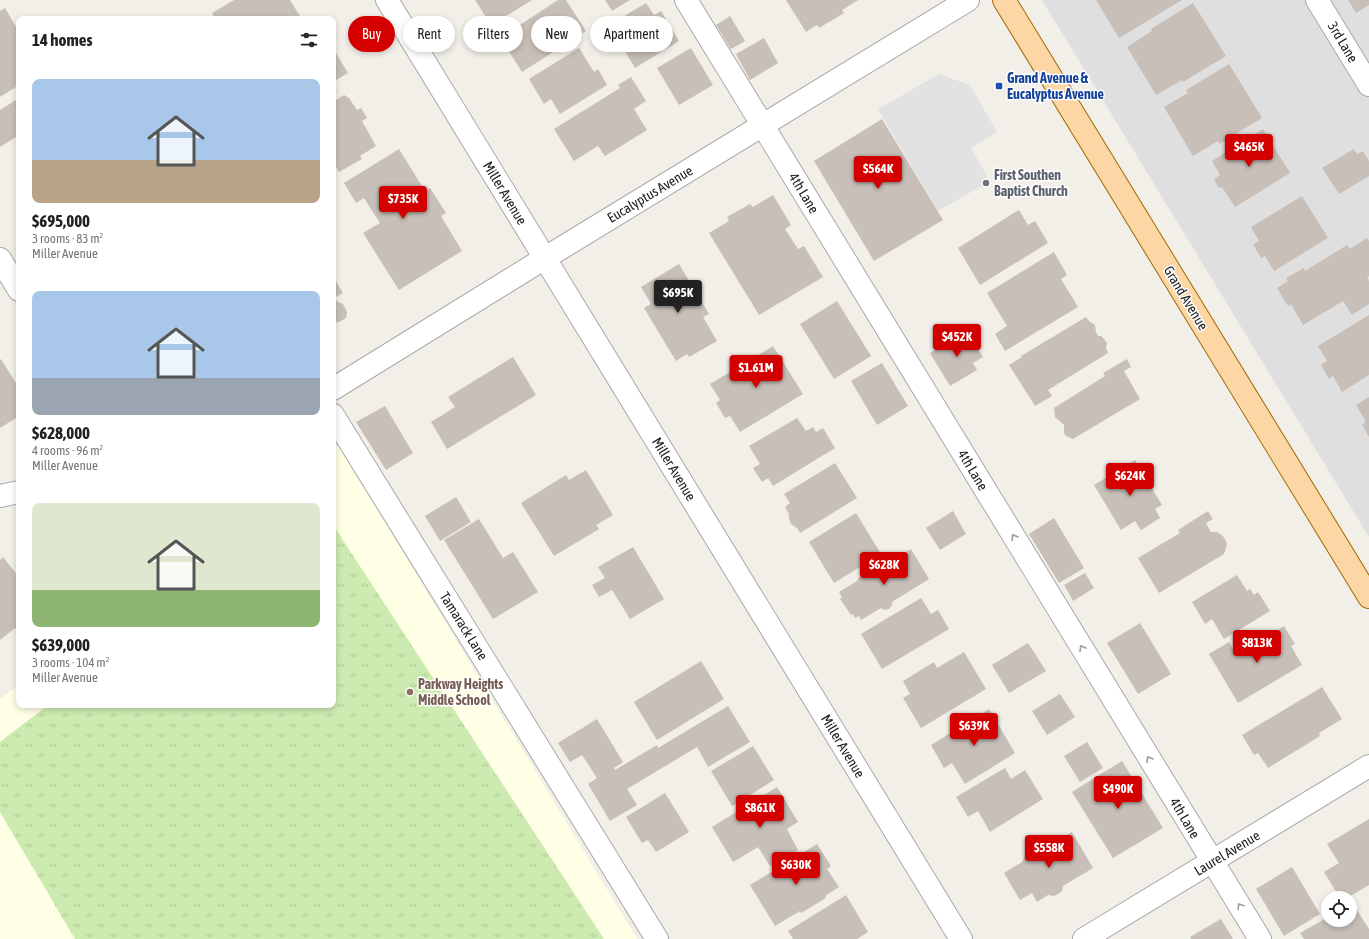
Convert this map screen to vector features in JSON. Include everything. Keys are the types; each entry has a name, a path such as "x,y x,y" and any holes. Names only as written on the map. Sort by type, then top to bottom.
{"main road":[{"name":"Grand Avenue","path":"1004,0 1369,597"}],"street":[{"name":"Miller Avenue","path":"387,0 961,939"},
{"name":"4th Lane","path":"686,0 1260,939"},
{"name":"Eucalyptus Avenue","path":"336,387 968,0"},
{"name":"3rd Lane","path":"1317,0 1369,85"},
{"path":"0,259 16,285"},
{"name":"Tamarack Lane","path":"336,420 657,939"},
{"path":"0,496 16,493"},
{"name":"Laurel Avenue","path":"1084,939 1369,766"}],"shaded area":[{"path":"1042,0 1369,0 1369,537"},
{"path":"939,74 970,85 997,132 971,148 990,181 938,211 878,109"},
{"name":"Parkway Heights Middle School","path":"338,445 637,939 0,939 0,699 16,687 16,708 336,708 336,447"}],"green space":[{"name":"Parkway Heights Middle School","path":"336,530 604,939 75,939 0,812 0,742 44,708 336,708"}],"building":[{"path":"234,0 290,0 300,16 214,16 212,13"},
{"path":"475,0 532,0 506,16 485,16"},
{"path":"558,0 566,0 576,16 533,16"},
{"path":"605,0 630,0 612,11"},
{"path":"786,0 858,0 842,10 844,13 819,28 817,25 806,32"},
{"path":"1096,0 1182,0 1119,38"},
{"path":"1348,0 1369,0 1369,5 1356,13"},
{"path":"646,3 654,15 661,11 664,16 624,16"},
{"path":"1193,3 1226,56 1183,82 1182,80 1156,95 1127,47 1152,31 1151,29"},
{"path":"5,8 16,27 16,87 0,97 0,11"},
{"path":"730,16 745,41 731,49 716,25"},
{"path":"531,18 531,52 553,52 522,72 509,52 523,52 523,23"},
{"path":"582,25 586,31 582,34"},
{"path":"673,31 679,41 673,45"},
{"path":"764,38 778,63 750,80 736,54"},
{"path":"691,48 713,85 679,105 657,68"},
{"path":"573,52 582,52 594,72 598,69 607,85 560,114 551,99 544,104 529,79"},
{"path":"625,52 661,52 635,68"},
{"path":"336,53 348,73 336,80"},
{"path":"1229,64 1262,118 1219,144 1218,141 1193,156 1164,107 1188,93 1186,90"},
{"path":"631,77 646,101 634,109 647,130 605,156 598,146 574,161 554,129 620,88 618,85"},
{"path":"344,95 349,98 357,110 361,108 367,118 362,121 376,146 360,156 362,159 339,172 336,167 336,100"},
{"path":"16,100 16,137 0,147 0,110"},
{"path":"882,119 943,220 874,261 814,161"},
{"path":"1263,129 1290,173 1235,207 1222,187 1219,188 1214,180 1220,175 1212,161"},
{"path":"399,149 425,191 430,188 446,213 441,216 462,251 399,290 363,233 380,223 364,198 356,203 344,183"},
{"path":"1354,149 1357,154 1363,151 1369,161 1369,176 1339,194 1322,168"},
{"path":"773,195 791,225 785,229 798,249 804,246 823,277 759,315 709,233 729,221 727,217 750,204 753,207"},
{"path":"1302,196 1328,238 1274,271 1265,256 1261,258 1253,244 1259,241 1251,227"},
{"path":"1019,210 1028,225 1035,221 1048,243 980,285 958,248"},
{"path":"1367,238 1369,241 1369,276 1367,277 1369,281 1369,304 1352,315 1343,301 1303,325 1291,304 1288,306 1277,288 1288,281 1286,278 1304,268 1305,271 1347,245 1350,249"},
{"path":"1054,252 1067,275 1061,279 1078,307 1005,351 995,334 1007,326 987,293"},
{"path":"679,264 709,314 703,317 717,341 689,357 687,354 676,361 644,308 651,304 641,287"},
{"path":"336,281 343,293 336,297"},
{"path":"336,300 343,304 347,312 346,318 336,322"},
{"path":"837,301 871,356 834,379 800,324"},
{"path":"1369,315 1369,375 1342,392 1333,376 1329,379 1321,365 1327,361 1318,346"},
{"path":"1086,317 1095,325 1098,336 1101,336 1107,343 1106,348 1108,353 1048,390 1052,396 1035,406 1009,365 1022,357 1021,356"},
{"path":"967,331 983,357 973,363 977,370 950,386 930,353"},
{"path":"773,346 803,394 740,432 730,416 725,418 716,403 720,400 710,384"},
{"path":"513,357 536,395 447,449 431,422 455,407 448,397"},
{"path":"1,359 16,383 16,418 0,428"},
{"path":"1127,359 1131,367 1124,371 1140,399 1073,439 1066,436 1064,433 1064,425 1055,417 1054,408 1105,376 1103,373"},
{"path":"882,363 908,406 877,425 851,381"},
{"path":"1369,397 1369,437 1362,425 1366,422 1356,405"},
{"path":"385,406 413,453 386,470 356,422"},
{"path":"797,418 806,431 813,427 816,432 823,428 835,448 773,486 768,478 762,482 753,468 760,464 749,446"},
{"path":"1135,460 1162,505 1155,509 1160,518 1141,530 1135,521 1121,530 1094,485"},
{"path":"835,463 857,498 800,533 798,529 791,524 789,514 785,507 790,503 784,494"},
{"path":"586,470 613,515 596,525 599,529 554,556 521,503 566,475 569,480"},
{"path":"456,497 471,522 440,541 425,516"},
{"path":"953,511 966,534 940,550 926,528"},
{"path":"1208,511 1213,519 1206,523 1211,532 1217,532 1222,535 1227,544 1224,554 1159,593 1138,558 1180,533 1178,530"},
{"path":"856,513 881,554 834,583 809,542"},
{"path":"1054,518 1084,568 1059,583 1029,534"},
{"path":"479,519 503,558 513,552 538,592 493,619 444,540"},
{"path":"633,547 664,599 630,619 612,590 599,597 592,585 605,578 598,567"},
{"path":"911,549 929,579 892,602 889,609 884,610 881,608 861,620 859,616 855,618 853,614 851,615 840,599 842,597 839,592 857,581 859,577 865,577"},
{"path":"3,557 16,573 16,630 15,628 0,640 0,560"},
{"path":"1085,573 1094,588 1073,601 1064,585"},
{"path":"1237,575 1247,591 1250,589 1254,595 1258,592 1270,611 1224,639 1212,619 1205,624 1192,602"},
{"path":"921,598 931,614 938,610 949,629 882,669 861,634"},
{"path":"1140,623 1171,674 1138,694 1107,643"},
{"path":"1284,626 1295,644 1291,646 1302,665 1238,703 1209,654 1229,642 1236,655"},
{"path":"1028,643 1046,671 1009,693 992,665"},
{"path":"964,652 986,689 921,728 903,698 910,694 903,681 934,662 937,668"},
{"path":"701,661 724,699 657,740 634,702"},
{"path":"1322,687 1342,719 1319,733 1320,736 1268,768 1258,753 1254,755 1242,735"},
{"path":"1060,694 1075,717 1047,735 1032,711"},
{"path":"728,706 750,742 708,767 697,747 627,789 637,805 610,821 588,784 597,778 582,755 570,762 558,743 597,719 623,762 614,768 615,770 657,745 658,748"},
{"path":"989,709 1015,753 965,784 952,763 944,768 931,745"},
{"path":"1087,742 1103,768 1080,782 1064,756"},
{"path":"753,746 774,780 732,806 711,771"},
{"path":"1122,761 1163,828 1113,858 1072,792"},
{"path":"1005,768 1011,779 1025,770 1043,799 990,832 978,811 968,817 956,797"},
{"path":"777,787 798,822 787,829 798,850 770,866 758,847 733,862 712,827"},
{"path":"665,793 689,832 656,852 648,840 642,843 626,817"},
{"path":"1369,819 1369,885 1357,892 1336,891 1324,872 1339,863 1327,844"},
{"path":"1072,832 1093,868 1063,886 1062,891 1054,896 1048,895 1037,902 1032,893 1020,900 1004,873 1022,862 1025,856 1027,855 1031,857"},
{"path":"817,844 831,866 827,869 839,887 825,896 826,898 775,926 750,885"},
{"path":"1292,867 1320,914 1284,936 1256,889"},
{"path":"846,895 868,932 857,939 793,939 788,931"},
{"path":"1357,910 1369,929 1369,939 1304,939 1300,933 1321,921 1321,927 1357,927"},
{"path":"1221,919 1233,939 1191,939 1190,937"}],"place":[{"name":"Grand Avenue & Eucalyptus Avenue","path":"999,86"},
{"name":"First Southen Baptist Church","path":"986,183"},
{"name":"Parkway Heights Middle School","path":"410,692"}]}
